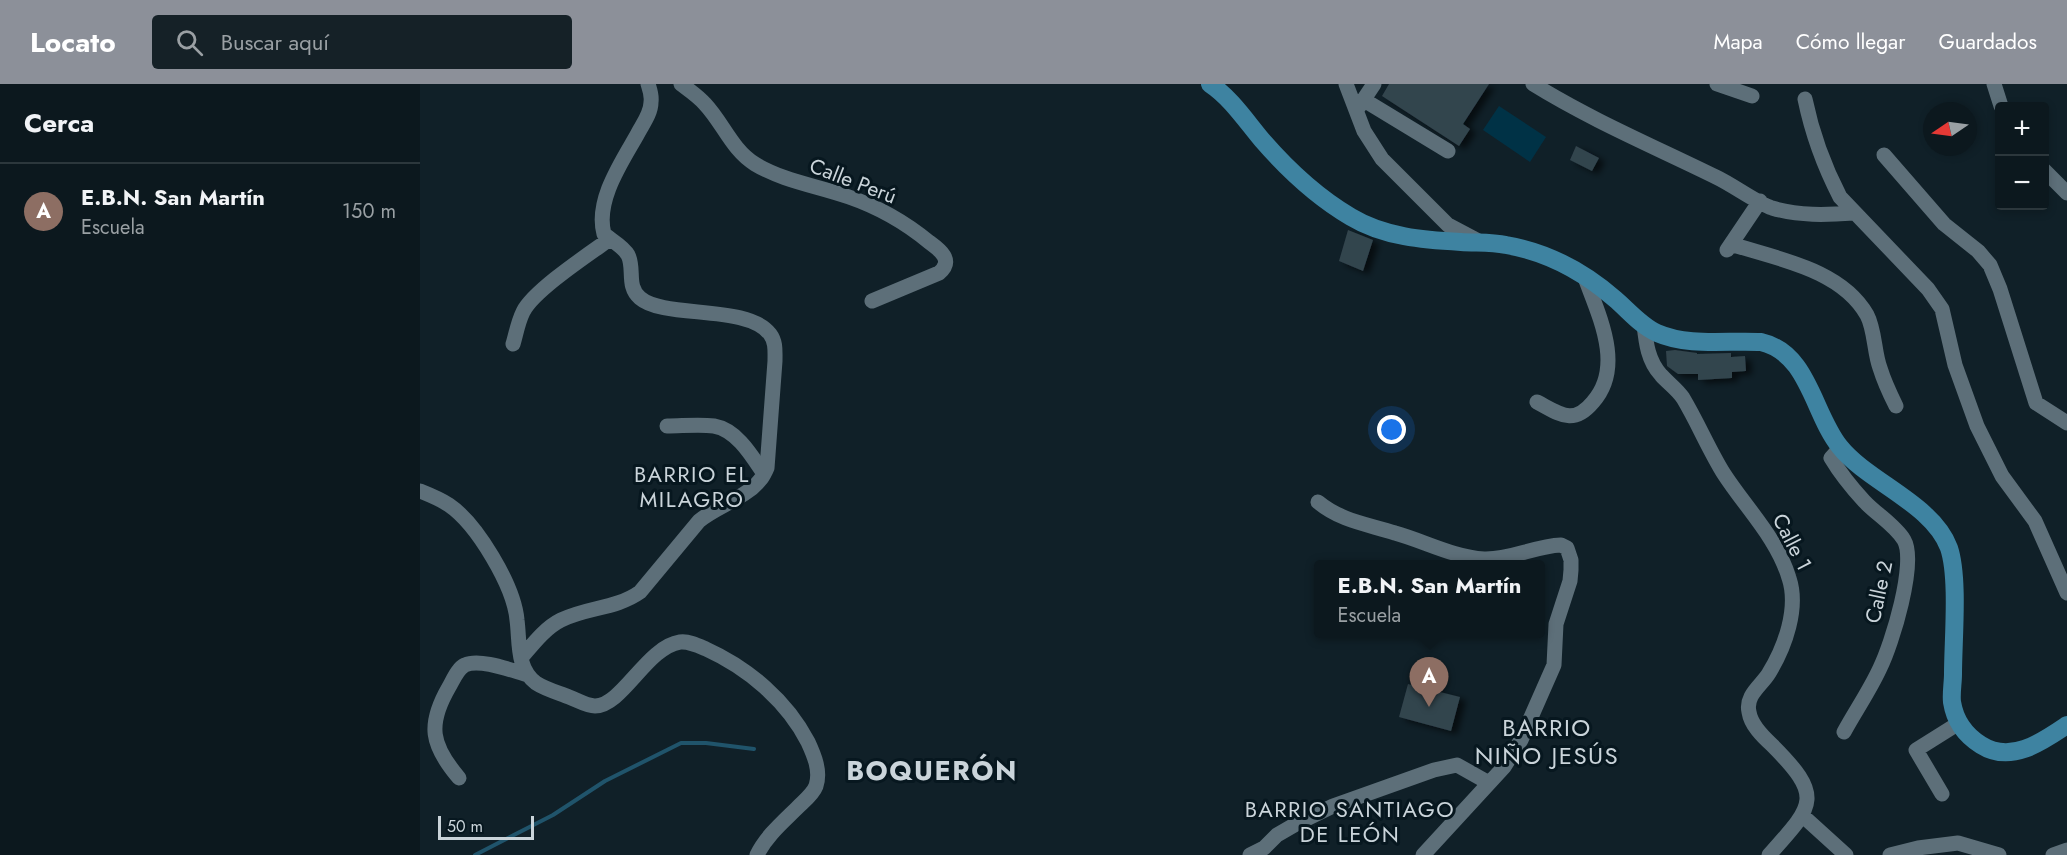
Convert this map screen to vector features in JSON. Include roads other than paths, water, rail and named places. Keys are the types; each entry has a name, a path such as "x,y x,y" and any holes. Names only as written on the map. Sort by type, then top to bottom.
{"main road":[{"path":"1210,84 1245,117 1282,163 1304,184 1353,219 1384,232 1425,240 1506,245 1530,251 1556,260 1584,275 1644,325 1657,333 1692,342 1761,342 1783,352 1805,379 1828,430 1840,448 1931,521 1948,547 1954,584 1952,700 1959,723 1970,739 1999,753 2013,753 2046,739 2067,725"}],"street":[{"path":"521,658 538,638 561,620 576,614 614,606 628,601 640,592 699,520 749,490 759,481 767,468 776,361 775,344 771,335 765,329 748,321 701,311 654,305 640,299 633,290 631,263 628,256 624,249 604,234 602,228 604,204 613,181 652,104 648,84"},
{"name":"Calle Perú","path":"681,84 704,103 743,156 756,165 879,210 913,229 944,253 946,261 944,269 939,273 872,301"},
{"path":"1346,84 1360,105 1371,144 1402,182 1448,225 1482,243"},
{"path":"1360,105 1374,84"},
{"path":"1533,84 1565,103 1733,185 1770,207 1816,215 1854,213"},
{"path":"1718,84 1752,96"},
{"path":"1994,84 2000,102"},
{"path":"1805,99 1810,123 1830,178 1840,197 1892,249 1942,309 1955,365 1977,426 2002,477 2035,521 2067,592"},
{"path":"1360,105 1448,151"},
{"path":"1884,155 1944,224 1978,251 1990,265 2000,289 2036,403 2067,423"},
{"path":"2049,175 2067,193"},
{"path":"1760,201 1729,247 1806,268 1825,277 1846,292 1868,316 1880,368 1896,406"},
{"path":"513,344 523,312 529,302 610,239"},
{"path":"1537,402 1566,417 1573,417 1592,405 1601,393 1606,380 1609,358 1607,344 1599,314 1584,275"},
{"name":"Calle 1","path":"1644,325 1652,364 1681,395 1725,475 1781,556 1792,587 1792,606 1786,634 1768,676 1748,702 1748,711 1760,734 1784,757 1807,790 1808,804 1803,816"},
{"path":"667,426 713,426 724,429 746,448 764,474"},
{"name":"Calle 2","path":"1840,448 1831,458 1865,501 1903,538 1908,559 1902,602 1881,667 1844,732"},
{"path":"420,491 450,505 480,537 492,555 505,582 518,619 517,637 521,658 528,675 537,684 591,706 606,704 665,647 682,642 692,643 717,654 756,680 785,707 800,727 813,753 817,776 816,786 769,837 757,855"},
{"path":"1318,502 1330,512 1357,524 1394,532 1469,557 1500,558 1561,545 1567,548 1571,560 1570,581 1556,624 1552,671 1513,755 1423,855"},
{"path":"459,778 437,746 434,728 436,716 447,691 460,669 466,664 483,664 528,675"},
{"path":"1942,794 1916,750 1959,723"},
{"path":"1250,855 1264,848 1277,835 1334,806 1434,770 1456,765 1490,783"},
{"path":"1769,855 1803,816 1846,855"},
{"path":"1890,855 1918,848 1958,843 1999,855"},
{"path":"2053,855 2067,850"}],"waterway":[{"path":"475,855 553,815 605,781 681,743 706,743 754,749"}],"place":[{"name":"E.B.N. San Martín","path":"1429,707"}],"district":[{"name":"BARRIO EL MILAGRO","path":"692,486"},
{"name":"BARRIO NIÑO JESÚS","path":"1547,742"},
{"name":"BOQUERÓN","path":"932,771"},
{"name":"BARRIO SANTIAGO DE LEÓN","path":"1350,822"}]}
